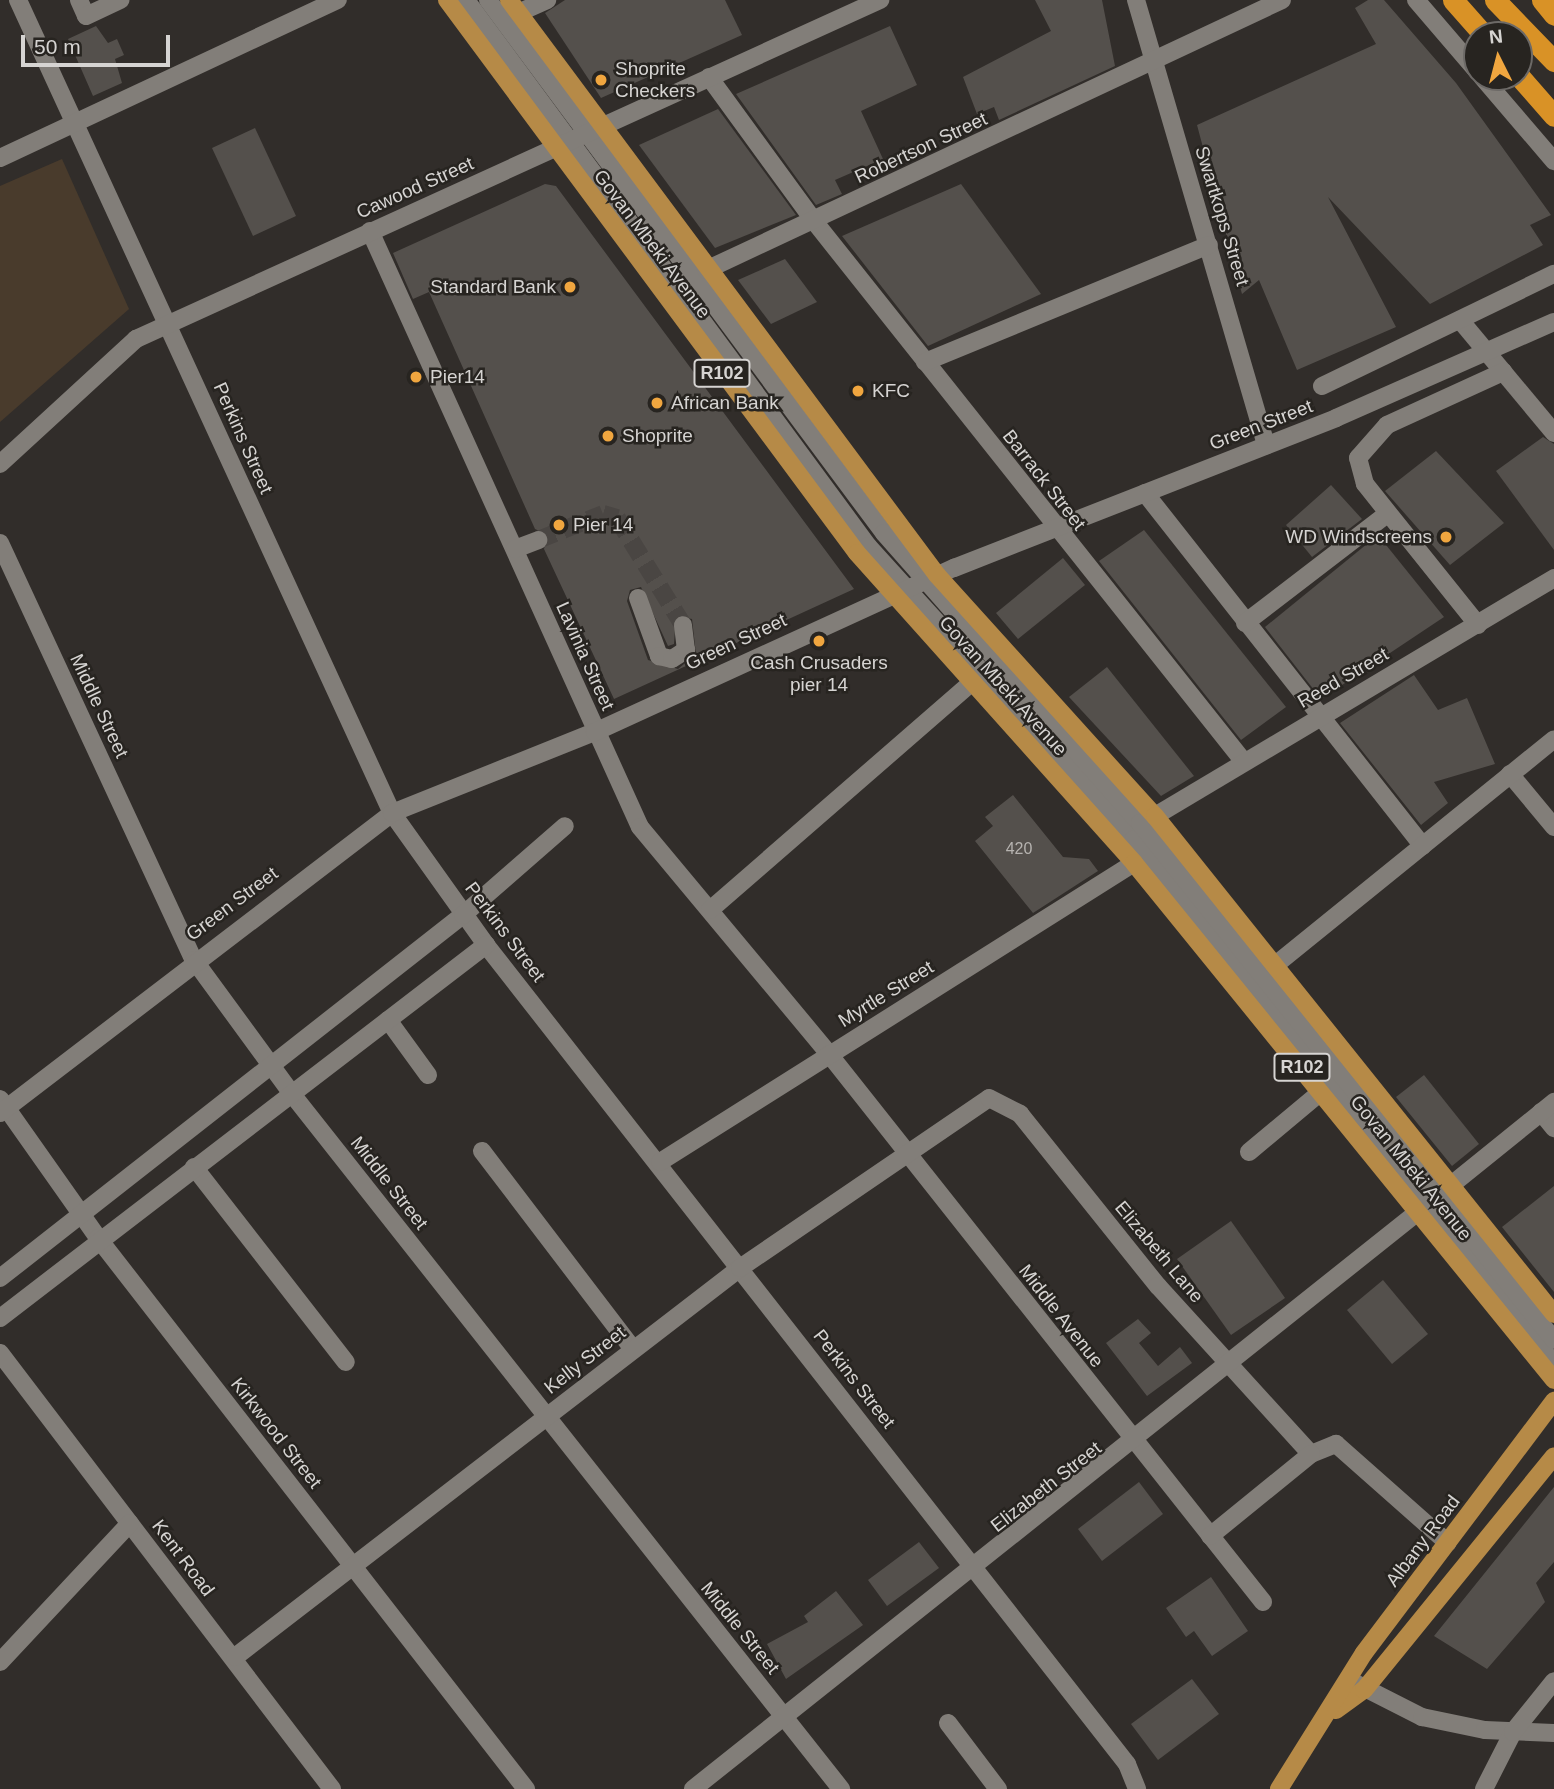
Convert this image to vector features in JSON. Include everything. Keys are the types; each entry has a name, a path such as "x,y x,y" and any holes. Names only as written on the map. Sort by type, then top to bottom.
{"highway":[{"path":"1453,0 1472,21"},
{"path":"1495,0 1554,61"},
{"path":"1542,0 1554,15"},
{"path":"1532,91 1554,116"}],"main road":[{"name":"Govan Mbeki Avenue","path":"447,0 562,145 971,684 1135,863 1554,1380"},
{"name":"Govan Mbeki Avenue","path":"513,6 593,130 706,270 931,579 1155,816 1554,1314"},
{"name":"Albany Road","path":"1357,1685 1448,1544 1554,1401"},
{"name":"Albany Road","path":"1280,1788 1333,1712 1554,1455"}],"street":[{"name":"Perkins Street","path":"18,0 392,813 463,915 660,1162 975,1569 1137,1785"},
{"path":"79,0 86,16 121,0"},
{"path":"0,158 76,125 338,0"},
{"path":"466,0 562,145"},
{"path":"488,0 593,130 931,579 1140,824 1554,1340"},
{"path":"513,6 547,0"},
{"name":"Cawood Street","path":"0,464 122,349 167,323 880,0"},
{"name":"Swartkops Street","path":"1136,0 1266,445"},
{"name":"Robertson Street","path":"706,270 1154,64 1282,0"},
{"path":"1416,0 1463,55"},
{"name":"Barrack Street","path":"709,77 814,220 1054,527 1244,762"},
{"path":"1494,91 1554,161"},
{"name":"Lavinia Street","path":"369,231 640,827 830,1054"},
{"path":"925,362 1209,245"},
{"name":"Green Street","path":"1322,386 1554,274"},
{"path":"1460,320 1554,433"},
{"name":"Green Street","path":"2,1106 392,813 595,732 901,592 1054,527 1336,418 1554,322"},
{"path":"1478,625 1387,514 1361,476 1364,445 1387,425 1503,372"},
{"path":"1145,493 1245,623 1322,713 1423,846"},
{"path":"1245,623 1387,514"},
{"path":"515,549 538,540"},
{"name":"Middle Street","path":"0,543 194,960 292,1094 842,1789"},
{"name":"Reed Street","path":"1155,816 1322,713 1478,625 1554,578"},
{"path":"901,592 1156,865 1554,1364"},
{"path":"638,598 659,656 672,659 686,650 684,625"},
{"path":"710,910 971,684"},
{"path":"1274,965 1554,739"},
{"path":"1510,774 1554,827"},
{"path":"0,1278 463,915 565,826"},
{"name":"Myrtle Street","path":"660,1162 1135,863"},
{"path":"0,1318 98,1238 486,945"},
{"path":"388,1020 428,1075"},
{"name":"Middle Avenue","path":"830,1054 904,1152 1263,1602"},
{"path":"1249,1152 1322,1091"},
{"name":"Elizabeth Lane","path":"970,1107 999,1098 1020,1114 1231,1367 1311,1454"},
{"name":"Kirkwood Street","path":"2,1106 98,1238 526,1789"},
{"name":"Kelly Street","path":"235,1657 740,1268 970,1107"},
{"path":"1450,1186 1548,1107 1554,1128"},
{"path":"482,1151 633,1349"},
{"path":"194,1167 346,1362"},
{"name":"Elizabeth Street","path":"693,1789 1231,1367 1419,1211"},
{"name":"Kent Road","path":"3,1365 235,1657 332,1789"},
{"path":"1210,1536 1311,1454 1336,1444 1448,1544"},
{"path":"0,1662 131,1523"},
{"path":"1484,1789 1513,1732 1554,1681"},
{"path":"1357,1685 1422,1717 1513,1732 1554,1733"},
{"path":"948,1723 998,1789"}],"shaded area":[{"path":"62,159 129,309 0,422 0,186"}],"building":[{"path":"565,0 725,0 742,35 601,98 545,13"},
{"path":"1035,0 1102,0 1115,66 999,120 994,107 977,114 963,77 1051,31"},
{"path":"1368,0 1384,0 1456,83 1551,215 1530,225 1543,245 1430,304 1328,197 1396,327 1297,370 1259,280 1242,294 1197,125 1376,44 1355,8"},
{"path":"96,26 108,43 117,39 124,55 115,59 122,83 93,96 68,39"},
{"path":"890,26 917,85 861,111 883,159 835,180 842,194 816,205 736,94"},
{"path":"718,109 796,215 715,248 639,145"},
{"path":"255,128 296,216 253,236 212,148"},
{"path":"545,184 556,186 854,589 614,699 544,549 548,535 535,529 429,292 413,299 393,253","holes":["641,587 668,646 674,644 676,616 692,619 696,654 678,669 648,660 627,601 630,590"]},
{"path":"961,184 1041,294 928,346 842,236"},
{"path":"785,259 817,302 771,324 738,280"},
{"path":"1543,437 1554,444 1554,550 1496,471"},
{"path":"1436,451 1504,523 1450,565 1385,491"},
{"path":"1331,485 1362,519 1312,557 1286,525"},
{"path":"1144,530 1286,707 1241,740 1099,561"},
{"path":"1378,535 1444,617 1321,699 1265,627"},
{"path":"1063,558 1085,585 1018,639 996,613"},
{"path":"1107,667 1194,776 1161,796 1069,697"},
{"path":"1414,675 1438,710 1467,698 1495,764 1434,782 1448,803 1421,825 1340,723"},
{"path":"1013,795 1063,857 1089,859 1098,871 1033,913 975,841 993,826 985,817"},
{"path":"1424,1075 1479,1144 1452,1166 1396,1097"},
{"path":"1554,1186 1554,1292 1502,1227"},
{"path":"1231,1221 1285,1298 1231,1335 1177,1259"},
{"path":"1383,1280 1428,1334 1392,1364 1347,1310"},
{"path":"1138,1319 1151,1333 1139,1343 1158,1366 1180,1347 1192,1363 1147,1396 1106,1343"},
{"path":"1139,1482 1163,1514 1102,1561 1078,1529"},
{"path":"1554,1487 1554,1562 1536,1583 1545,1602 1487,1669 1434,1636"},
{"path":"919,1542 939,1568 887,1606 868,1580"},
{"path":"1211,1577 1248,1631 1212,1656 1194,1631 1186,1637 1166,1608"},
{"path":"836,1591 863,1625 786,1679 767,1644 808,1622 804,1616"},
{"path":"1192,1679 1219,1714 1158,1760 1131,1724"}],"tunnel":[{"path":"538,540 603,514 617,518 683,625"}],"place":[{"name":"Shoprite Checkers","path":"601,80"},
{"name":"Standard Bank","path":"570,287"},
{"name":"Pier14","path":"416,377"},
{"name":"KFC","path":"858,391"},
{"name":"African Bank","path":"657,403"},
{"name":"Shoprite","path":"608,436"},
{"name":"Pier 14","path":"559,525"},
{"name":"WD Windscreens","path":"1446,537"},
{"name":"Cash Crusaders pier 14","path":"819,641"}]}
